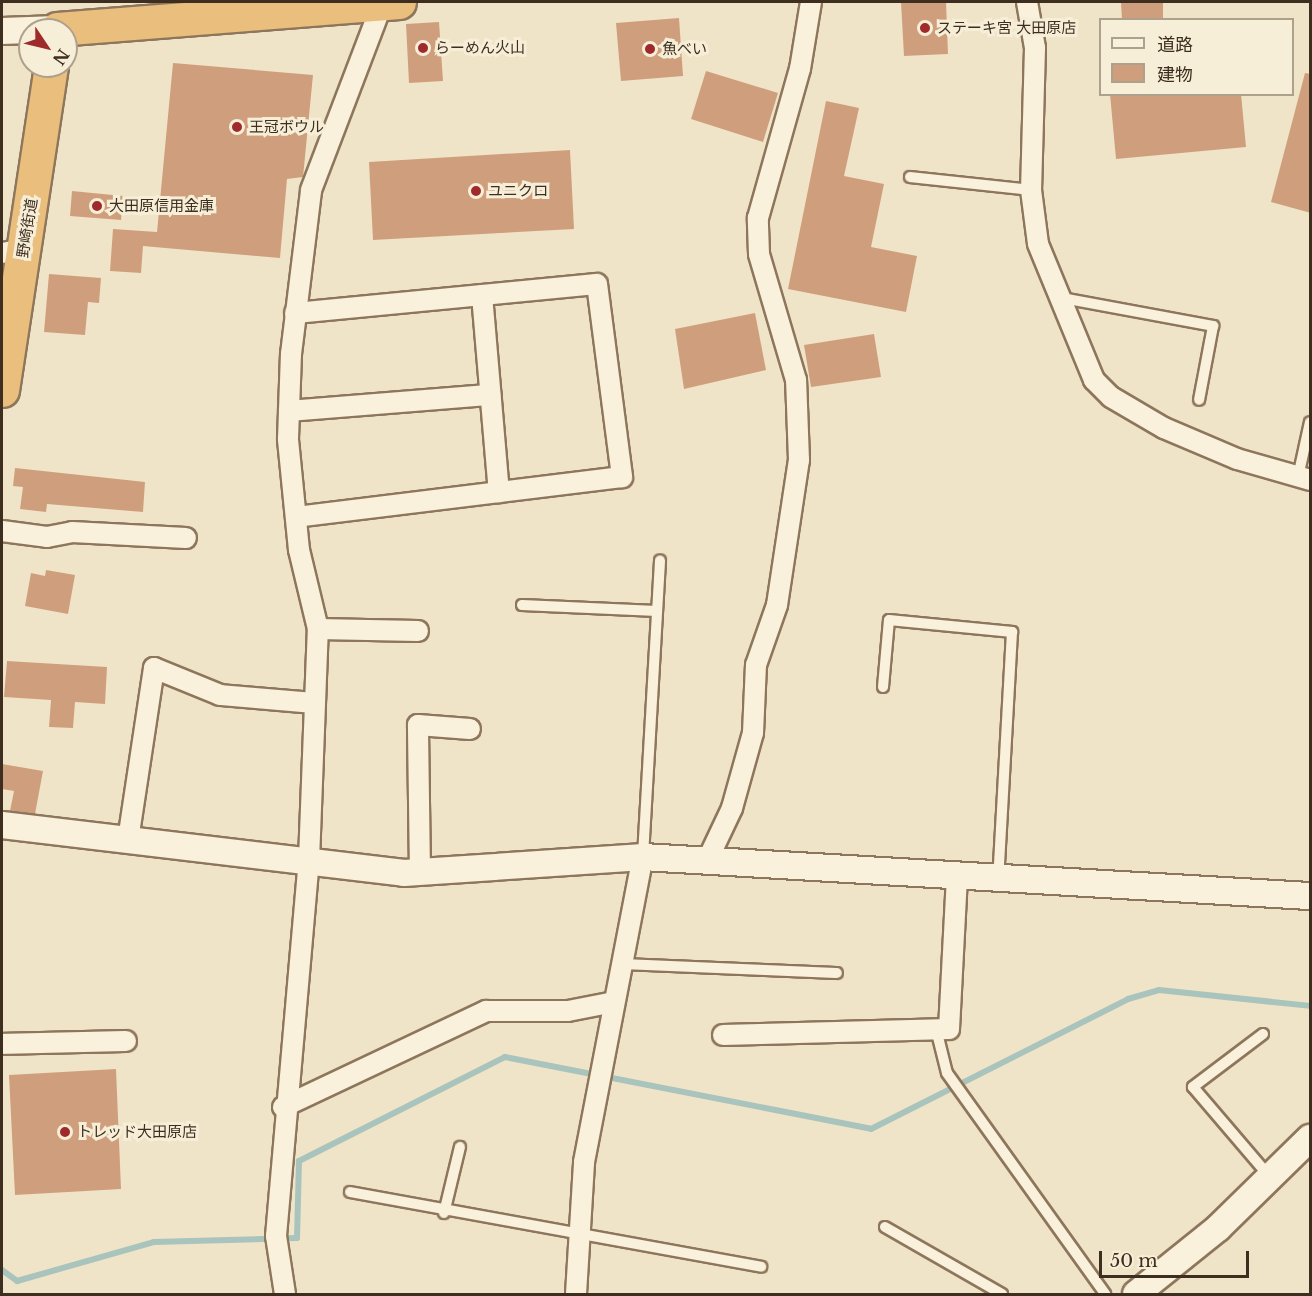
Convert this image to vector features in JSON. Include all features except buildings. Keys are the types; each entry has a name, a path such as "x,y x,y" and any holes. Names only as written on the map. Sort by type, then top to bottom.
{"highway":[{"path":"78,19 391,3"},
{"name":"野崎街道","path":"2,390 13,251 49,78"}],"street":[{"path":"708,861 732,808 753,733 756,665 777,605 799,460 796,380 759,254 758,218 800,69 811,2"},
{"path":"1027,2 1035,48 1031,190 1038,244 1057,297 1094,380 1111,397 1164,428 1304,479"},
{"path":"285,1294 276,1236 283,1107 309,860 313,703 318,629 296,517 289,411 295,313 311,190 391,3"},
{"path":"2,31 18,28"},
{"path":"295,313 597,284 622,477 296,517"},
{"path":"482,295 499,492"},
{"path":"289,411 490,395"},
{"path":"2,531 47,537 72,532 186,538"},
{"path":"318,629 418,631"},
{"path":"128,840 154,668 220,695 313,703"},
{"path":"420,873 418,725 470,729"},
{"path":"2,825 420,873 643,857 1311,896"},
{"path":"576,1294 584,1162 643,857"},
{"path":"723,1035 950,1029 957,876"},
{"path":"283,1107 486,1011 568,1011 614,1002"},
{"path":"2,1044 126,1041"},
{"path":"1136,1294 1270,1177 1311,1138"}],"lane":[{"path":"910,177 1031,190"},
{"path":"1057,297 1213,326 1198,400"},
{"path":"1304,479 1311,422"},
{"path":"643,857 660,560"},
{"path":"522,605 657,611"},
{"path":"883,687 889,620 1012,632 998,879"},
{"path":"622,964 837,973"},
{"path":"936,1029 947,1074 1105,1294"},
{"path":"1263,1034 1193,1087 1270,1177"},
{"path":"444,1213 460,1147"},
{"path":"350,1192 444,1213 579,1232 761,1267"},
{"path":"885,1227 1002,1294"}],"waterway":[{"path":"2,1270 17,1281 154,1242 297,1238 299,1161 505,1057 871,1129 1128,999 1159,990 1310,1006"}],"place":[{"name":"ステーキ宮 大田原店","path":"925,28"},
{"name":"らーめん火山","path":"423,48"},
{"name":"魚べい","path":"650,49"},
{"name":"王冠ボウル","path":"237,127"},
{"name":"ユニクロ","path":"476,191"},
{"name":"大田原信用金庫","path":"97,206"},
{"name":"トレッド大田原店","path":"65,1132"}]}
